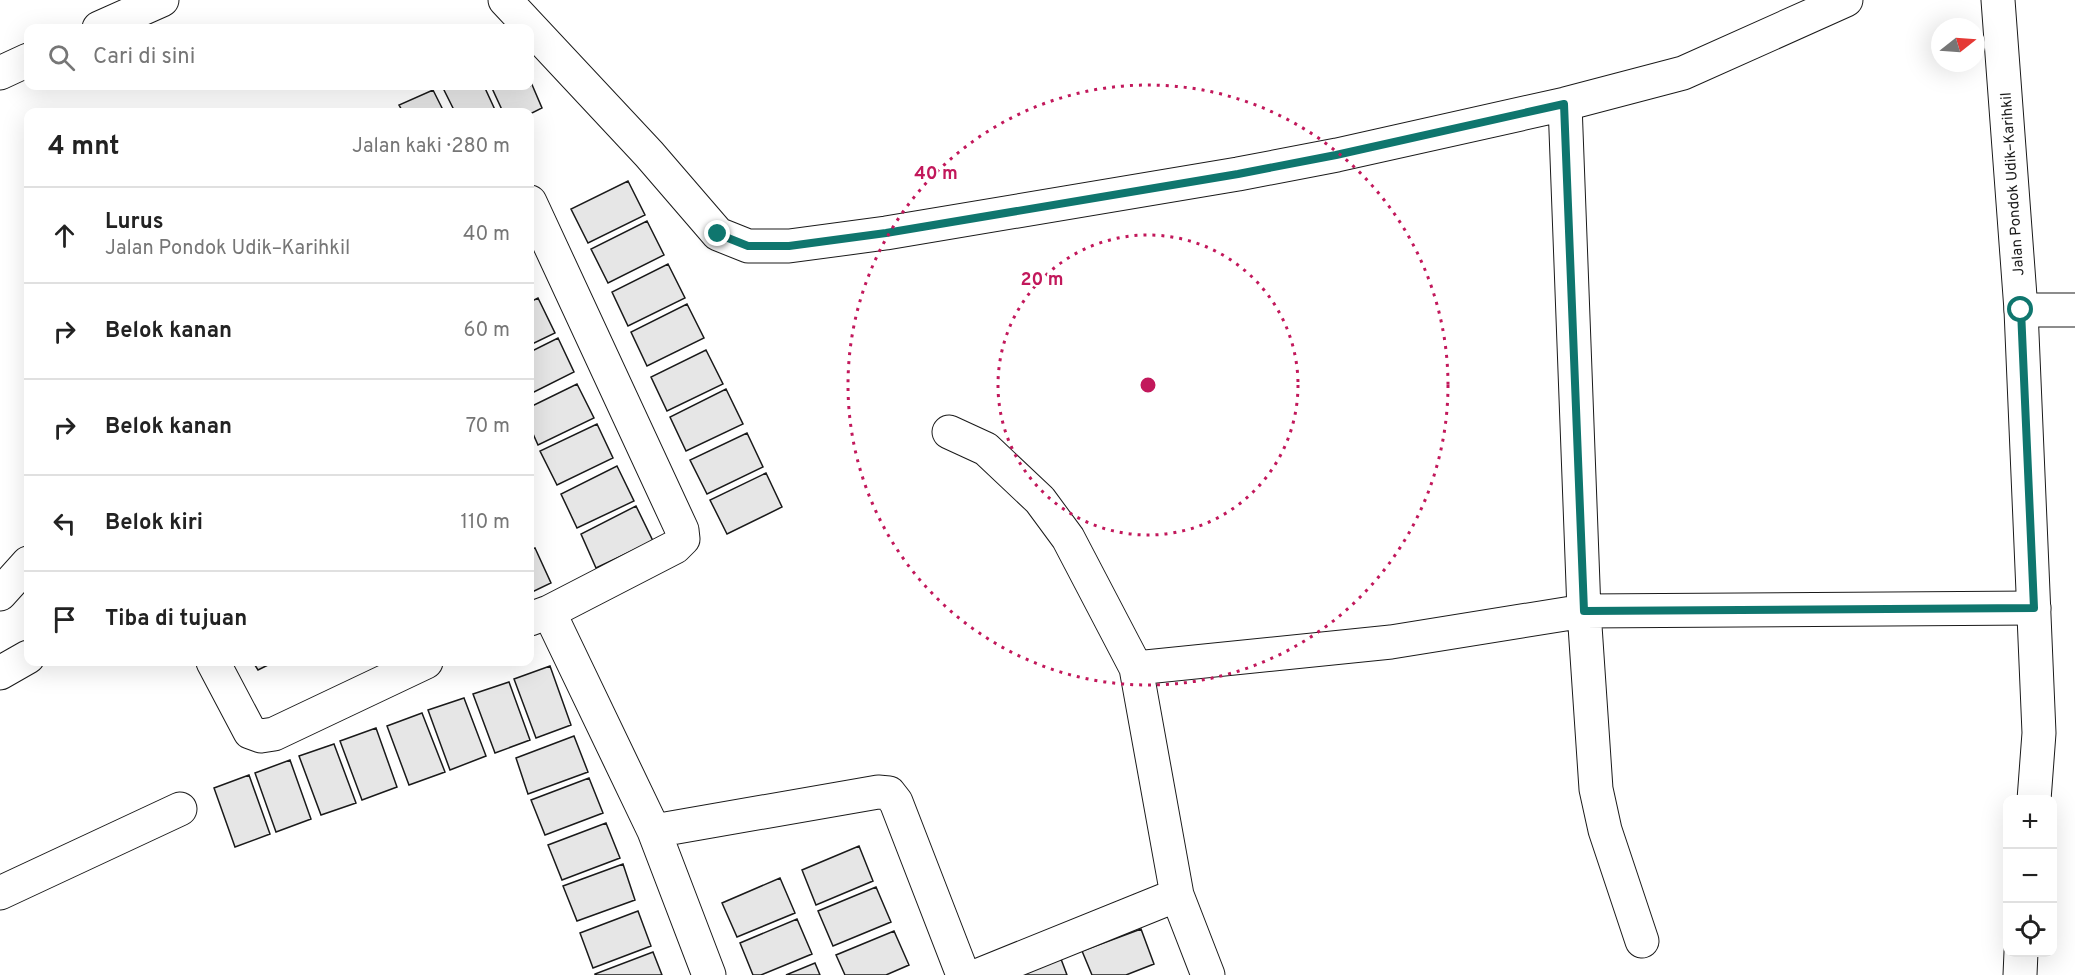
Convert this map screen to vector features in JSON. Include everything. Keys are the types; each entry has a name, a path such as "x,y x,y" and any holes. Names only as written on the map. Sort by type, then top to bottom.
{"street":[{"path":"108,24 162,0"},
{"path":"505,0 527,24"},
{"path":"534,31 649,154 718,234 748,246 789,246 886,233 1238,174 1336,155 1564,104 1683,73 1846,0"},
{"name":"Jalan Pondok Udik–Karihkil","path":"1998,0 2021,310 2039,733 2034,795"},
{"path":"0,73 24,62"},
{"path":"1564,104 1584,611 1596,789 1605,830 1642,941"},
{"path":"534,211 682,530 683,539 675,547 539,616 654,831 709,975"},
{"path":"2021,310 2075,310"},
{"path":"950,432 986,449 1040,500 1068,538 1136,668 1177,895 1208,975"},
{"path":"0,594 24,567"},
{"path":"1136,668 1391,642 1584,611 2034,608"},
{"path":"0,672 24,659"},
{"path":"215,666 250,732 261,736 274,734 418,666"},
{"path":"654,831 878,792 889,793 896,802 963,975"},
{"path":"0,893 180,809"},
{"path":"980,975 1177,895"},
{"path":"2020,975 2021,957"}],"building":[{"path":"534,89 542,108 534,112 534,108 501,108 493,90"},
{"path":"433,90 442,108 401,108 399,105"},
{"path":"444,90 486,90 494,108 453,108"},
{"path":"628,181 645,215 588,243 571,209"},
{"path":"647,221 664,255 608,283 591,249"},
{"path":"668,264 685,298 628,326 612,292"},
{"path":"538,298 555,333 534,343 534,300"},
{"path":"687,304 704,338 647,366 631,332"},
{"path":"558,338 574,372 534,392 534,350"},
{"path":"706,350 723,384 667,411 651,377"},
{"path":"577,384 594,418 538,445 534,436 534,405"},
{"path":"726,389 743,424 686,451 670,417"},
{"path":"597,424 613,458 557,485 540,451"},
{"path":"747,433 763,467 707,494 690,460"},
{"path":"617,466 634,501 577,528 561,494"},
{"path":"766,473 782,507 727,534 710,500"},
{"path":"636,506 653,541 596,568 581,534"},
{"path":"534,548 551,583 534,591"},
{"path":"550,666 571,725 536,738 514,679"},
{"path":"509,682 530,740 495,753 473,694"},
{"path":"464,698 486,756 450,770 428,710"},
{"path":"422,713 445,772 409,785 387,726"},
{"path":"376,728 397,787 362,800 340,741"},
{"path":"574,736 588,772 528,794 516,758"},
{"path":"334,744 356,803 321,815 299,756"},
{"path":"290,760 311,819 276,832 255,773"},
{"path":"249,775 270,834 235,847 214,788"},
{"path":"589,778 603,813 545,835 531,800"},
{"path":"606,823 620,858 562,880 548,845"},
{"path":"859,846 873,881 816,905 802,870"},
{"path":"623,864 635,900 577,921 563,886"},
{"path":"780,878 795,913 737,937 722,903"},
{"path":"876,887 891,922 833,946 818,911"},
{"path":"638,911 651,946 593,968 580,933"},
{"path":"797,919 812,954 761,975 753,975 740,943"},
{"path":"1141,929 1154,964 1126,975 1092,975 1082,951"},
{"path":"894,931 909,965 886,975 845,975 836,955"},
{"path":"653,952 662,975 595,975 595,974"},
{"path":"1061,959 1067,975 1020,975"},
{"path":"815,963 820,975 786,975"}],"route":[{"path":"718,234 748,246 789,246 886,233 1238,174 1336,155 1564,104 1584,611 2034,608 2021,310"}]}
